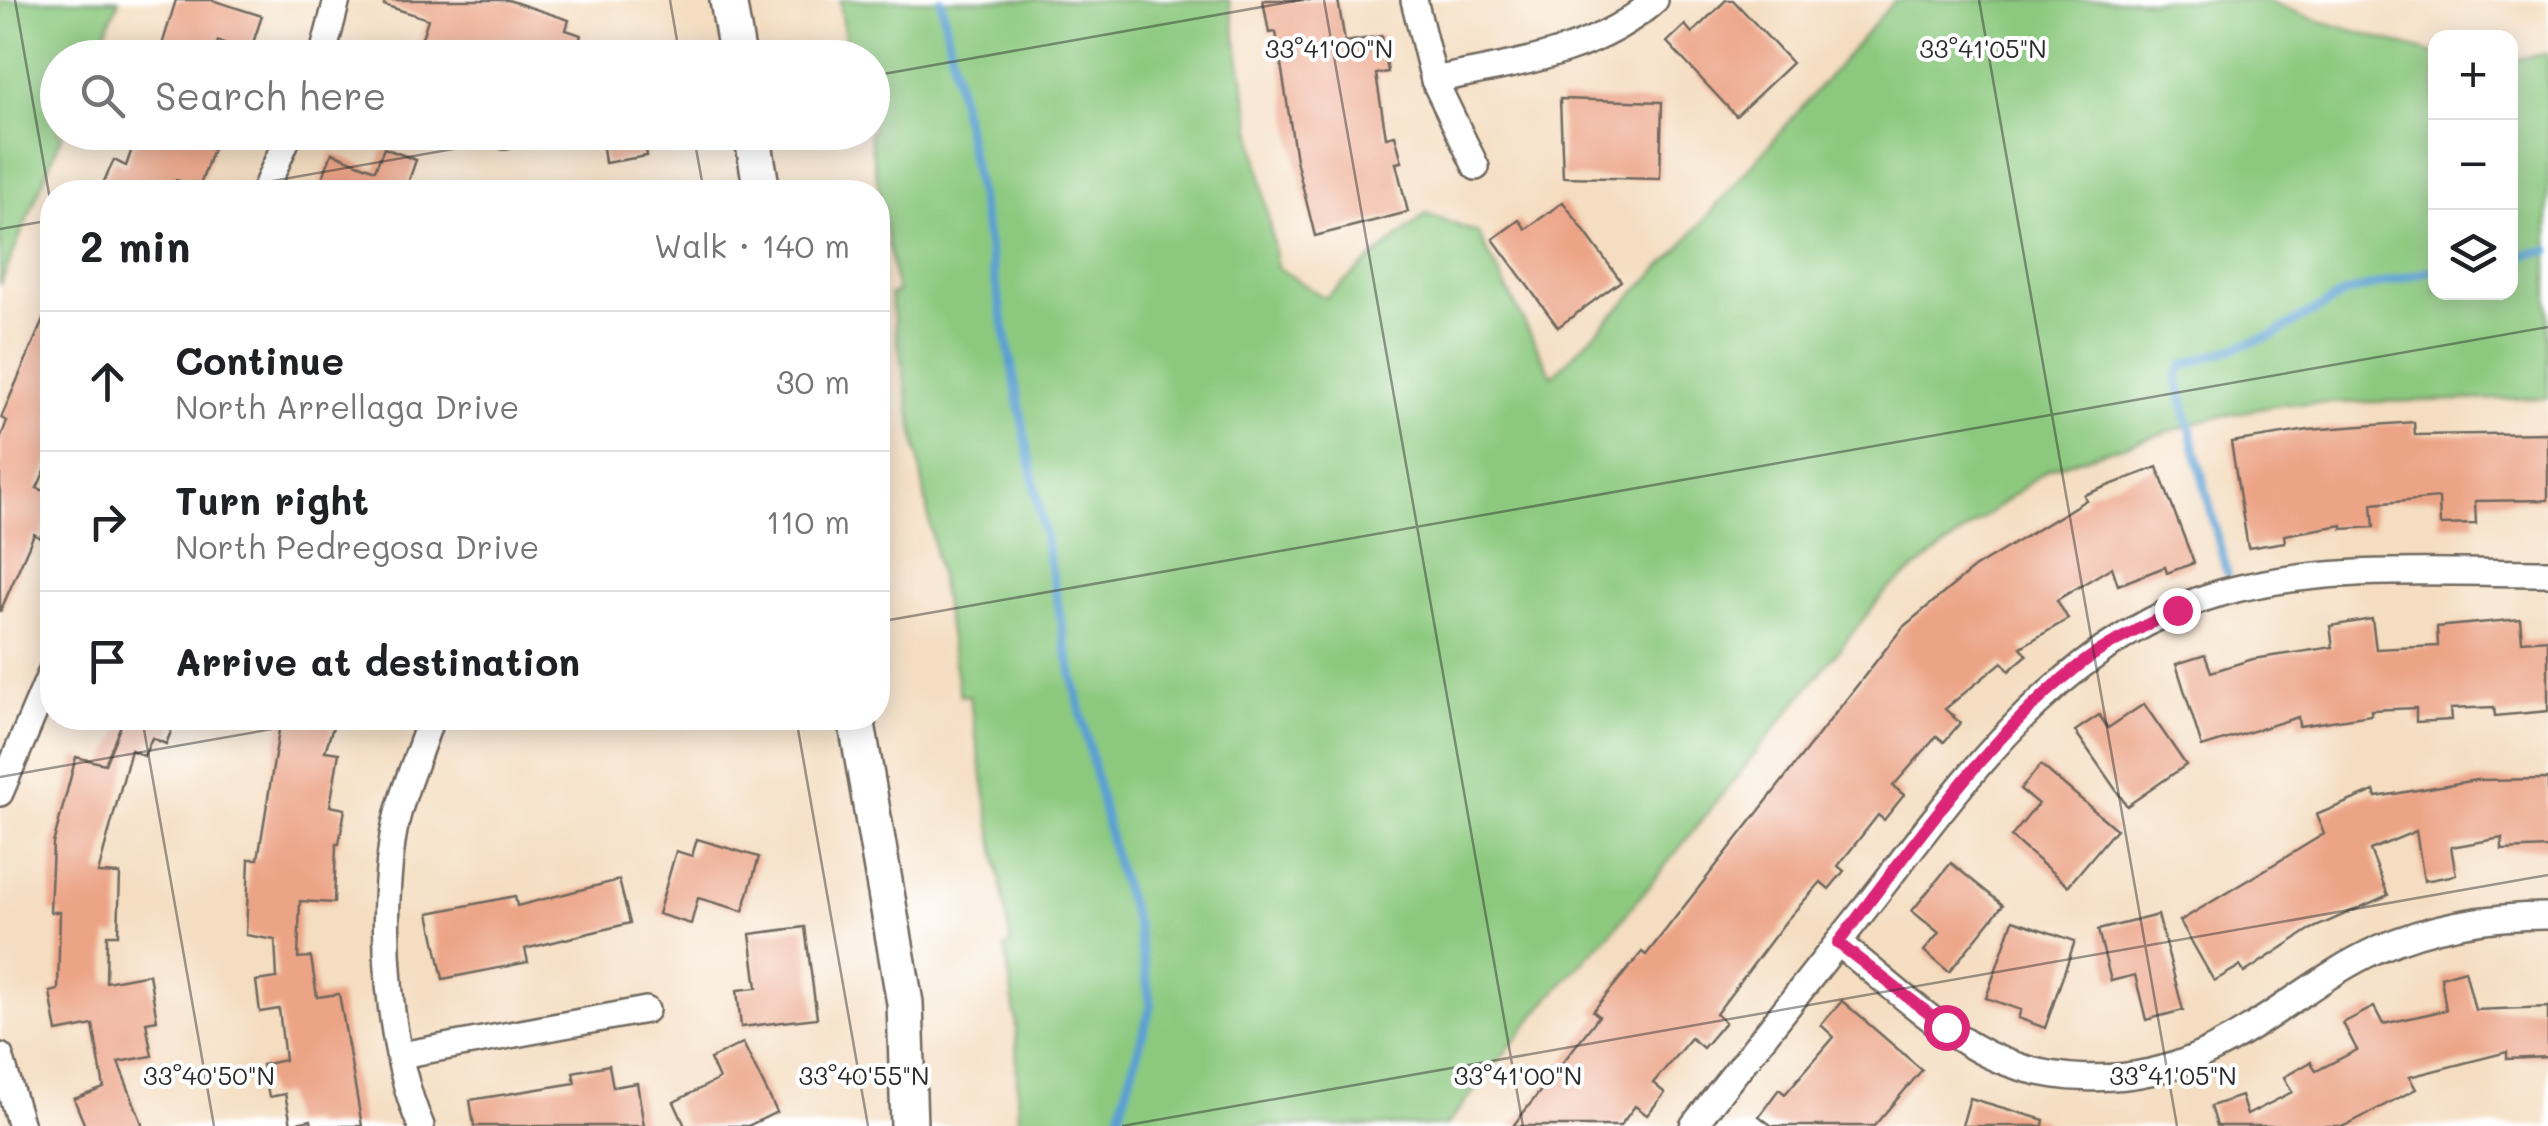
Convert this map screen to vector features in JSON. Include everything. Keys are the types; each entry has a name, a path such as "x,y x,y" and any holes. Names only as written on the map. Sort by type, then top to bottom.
{"street":[{"path":"327,40 337,0"},
{"path":"728,0 735,40"},
{"path":"1414,0 1434,80 1476,168"},
{"path":"1434,80 1576,48 1611,32 1655,0"},
{"path":"269,180 282,150"},
{"path":"755,150 760,180"},
{"path":"1693,1126 1980,761 2079,665 2128,634 2222,593 2325,573 2548,573"},
{"path":"0,794 40,699"},
{"path":"421,1126 401,1055 386,948 392,840 427,730"},
{"path":"858,730 905,1003 909,1126"},
{"path":"1838,943 1970,1045 2036,1070 2105,1078 2171,1066 2205,1054 2349,963 2429,930 2470,920 2548,916"},
{"path":"401,1055 646,1010"},
{"path":"0,1056 20,1126"}],"green space":[{"path":"0,0 119,0 102,40 40,40 40,150 56,150 44,180 40,180 40,188 0,285"},
{"path":"840,0 1229,0 1277,267 1325,298 1426,214 1478,233 1552,376 1681,247 1895,0 2266,0 2313,19 2428,52 2428,300 2518,300 2518,59 2548,54 2548,398 2285,404 2216,417 2048,469 1886,591 1615,928 1549,998 1446,1126 1018,1126 1016,1021 1005,947 1011,944 969,695 960,696 890,295 897,293 890,253 890,180 877,180 872,150 890,150 890,40 845,40"}],"building":[{"path":"176,0 212,0 262,16 254,40 164,40"},
{"path":"384,0 508,0 569,20 566,30 581,35 579,40 421,40 428,19 384,5"},
{"path":"1263,0 1338,0 1345,42 1382,36 1388,72 1376,74 1386,137 1395,135 1402,162 1396,163 1408,212 1315,236 1296,160 1276,32 1269,33"},
{"path":"1726,0 1733,0 1792,63 1736,116 1667,42 1685,25 1692,33"},
{"path":"1560,99 1662,102 1660,179 1563,177"},
{"path":"132,150 213,150 202,180 105,180 114,160 126,166"},
{"path":"383,150 416,160 409,180 322,180 332,153 375,170"},
{"path":"603,150 646,150 647,156 605,163"},
{"path":"1563,202 1621,281 1558,327 1493,239 1519,220 1526,229"},
{"path":"40,327 40,538 34,534 0,612 0,440 7,421 1,418"},
{"path":"2414,422 2415,435 2548,433 2548,500 2475,501 2476,524 2440,525 2439,498 2372,504 2374,527 2342,529 2342,525 2284,535 2285,542 2248,548 2231,442 2308,430"},
{"path":"2157,467 2194,563 2167,573 2165,567 2118,585 2112,567 2057,600 2068,619 2021,647 2027,655 2009,671 2002,662 1945,709 1960,723 1944,742 1937,736 1893,786 1904,795 1884,820 1878,815 1838,866 1844,871 1829,889 1821,882 1786,921 1716,1014 1725,1022 1703,1048 1691,1038 1653,1083 1665,1093 1647,1115 1635,1106 1620,1126 1513,1126 1599,1016 1593,1011 1642,952 1646,955 1903,627 1974,568 2086,500 2084,495"},
{"path":"2372,619 2376,649 2438,646 2437,627 2520,619 2522,641 2548,639 2548,711 2495,716 2494,707 2450,709 2451,720 2416,722 2416,708 2371,710 2371,715 2299,726 2298,717 2202,747 2176,664 2205,655 2211,672 2253,659 2333,647 2330,626"},
{"path":"2144,704 2186,765 2127,806 2075,731 2099,715 2108,728"},
{"path":"119,730 172,730 166,744 152,738 144,756 131,750 98,873 120,874 118,935 107,935 106,982 149,974 157,1020 146,1022 152,1056 118,1062 143,1126 85,1126 74,1099 104,1088 93,1025 57,1032 50,992 58,990 60,912 50,912 53,844 76,757 105,764"},
{"path":"279,730 332,730 325,751 339,753 330,806 345,809 336,844 334,903 300,901 298,958 311,957 317,997 339,994 362,1126 312,1126 311,1120 291,1124 285,1094 269,1097 262,1065 285,1060 279,1009 260,1012 256,981 277,978 275,940 246,935 249,859 258,859"},
{"path":"2041,765 2116,829 2068,886 2011,837 2038,804 2020,789"},
{"path":"2548,779 2548,848 2502,850 2502,838 2451,847 2456,875 2424,881 2416,831 2370,850 2388,895 2309,930 2244,973 2240,966 2214,981 2180,921 2324,834 2316,815 2374,791 2376,797 2476,780"},
{"path":"697,839 759,857 743,911 698,898 691,924 658,914 676,851 692,856"},
{"path":"1951,863 2003,905 1949,972 1924,951 1939,933 1912,911"},
{"path":"619,880 630,923 525,949 528,962 443,979 429,913 515,896 517,906"},
{"path":"2158,915 2183,1010 2146,1020 2135,975 2111,981 2098,930"},
{"path":"2013,920 2075,941 2045,1028 2018,1018 2021,1010 1986,998"},
{"path":"805,927 817,1018 741,1027 737,990 757,988 750,934"},
{"path":"2465,970 2475,1010 2548,1007 2548,1057 2507,1059 2507,1052 2409,1077 2416,1089 2344,1126 2217,1126 2211,1106 2241,1096 2247,1115 2292,1092 2284,1077 2311,1062 2316,1071 2357,1050 2343,1023 2374,1007 2383,1024 2446,1010 2441,977"},
{"path":"1842,1001 1922,1070 1874,1126 1772,1126 1759,1116 1779,1089 1785,1094 1834,1037 1821,1025"},
{"path":"743,1043 777,1112 748,1126 685,1126 674,1102 719,1079 710,1059"},
{"path":"609,1065 613,1087 637,1083 644,1126 474,1126 470,1100 575,1083 573,1072"},
{"path":"1970,1098 2044,1120 2043,1126 1962,1126"}],"waterway":[{"path":"941,0 1067,652 1115,860 1137,927 1151,1005 1116,1126"},
{"path":"2518,256 2548,250"},
{"path":"2227,574 2177,377 2184,365 2273,335 2346,293 2428,271"}],"route":[{"path":"1946,1027 1838,943 1980,761 2042,698 2079,665 2128,634 2177,610"}]}
